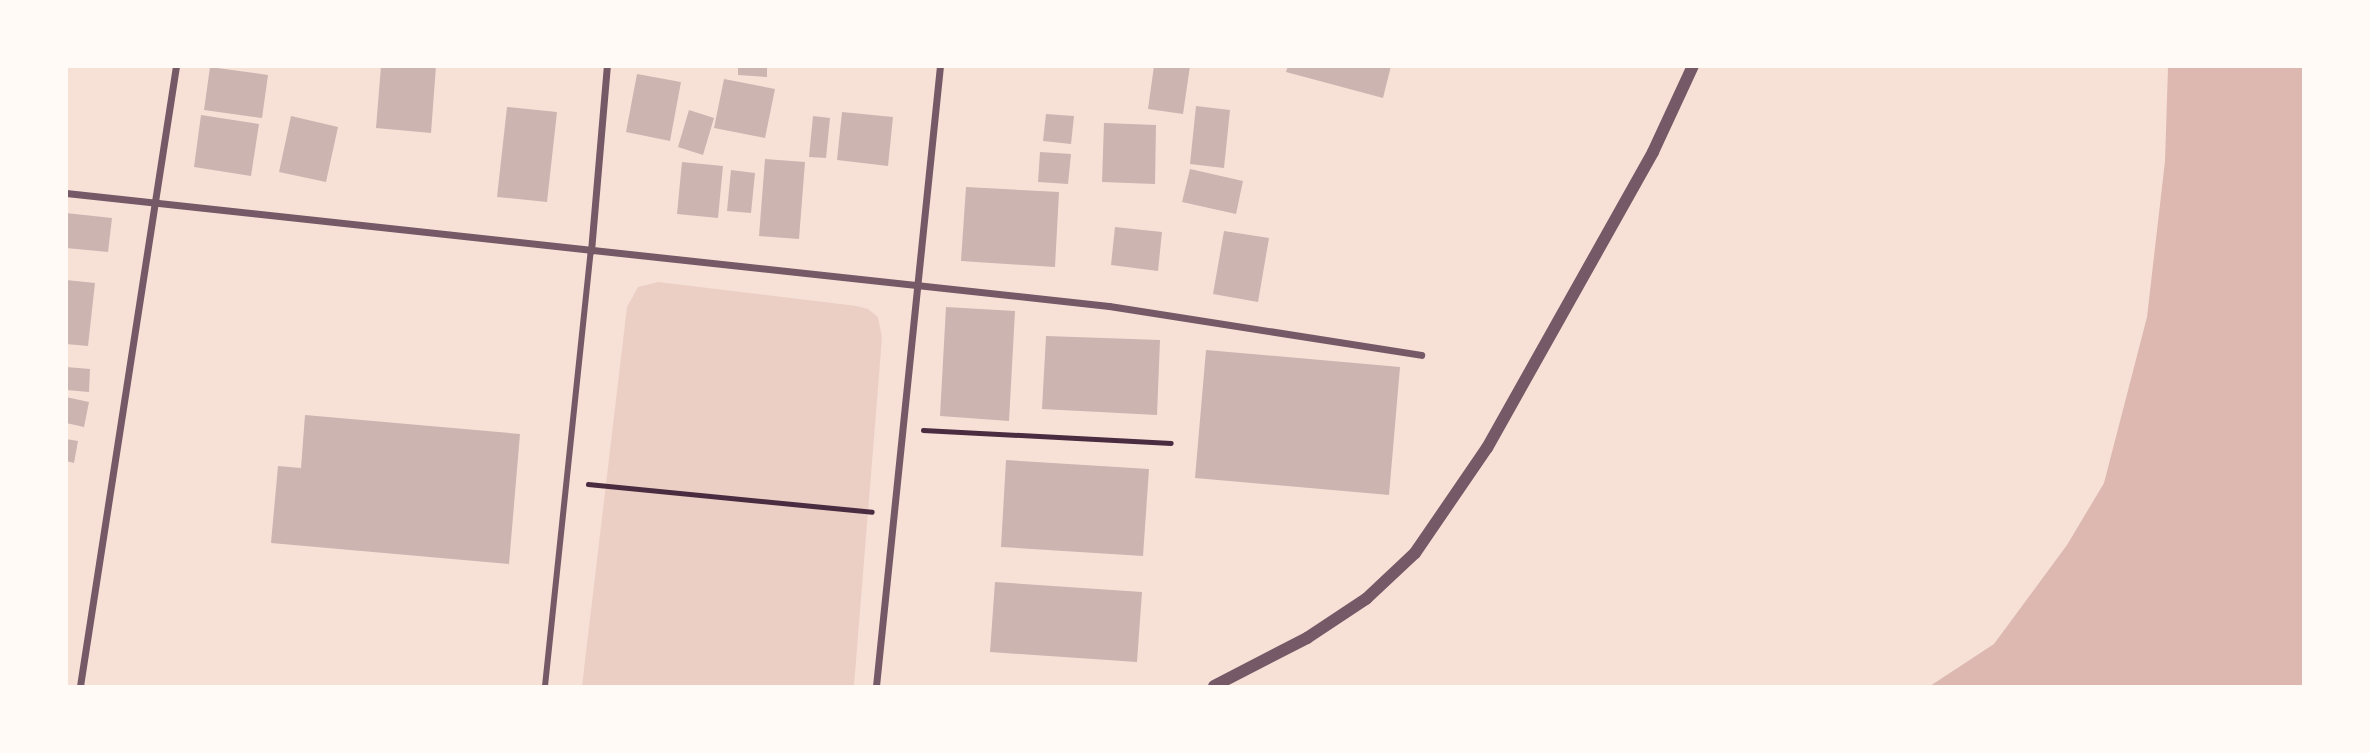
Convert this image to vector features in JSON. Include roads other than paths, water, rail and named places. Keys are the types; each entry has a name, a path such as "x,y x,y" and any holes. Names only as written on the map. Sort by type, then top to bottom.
{"street":[{"path":"80,687 176,66"},
{"path":"545,687 591,251 607,66"},
{"path":"876,687 940,66"},
{"path":"1214,687 1317,632 1366,599 1415,553 1487,447 1653,152 1693,66"},
{"path":"66,193 1109,306 1421,355"}]}
